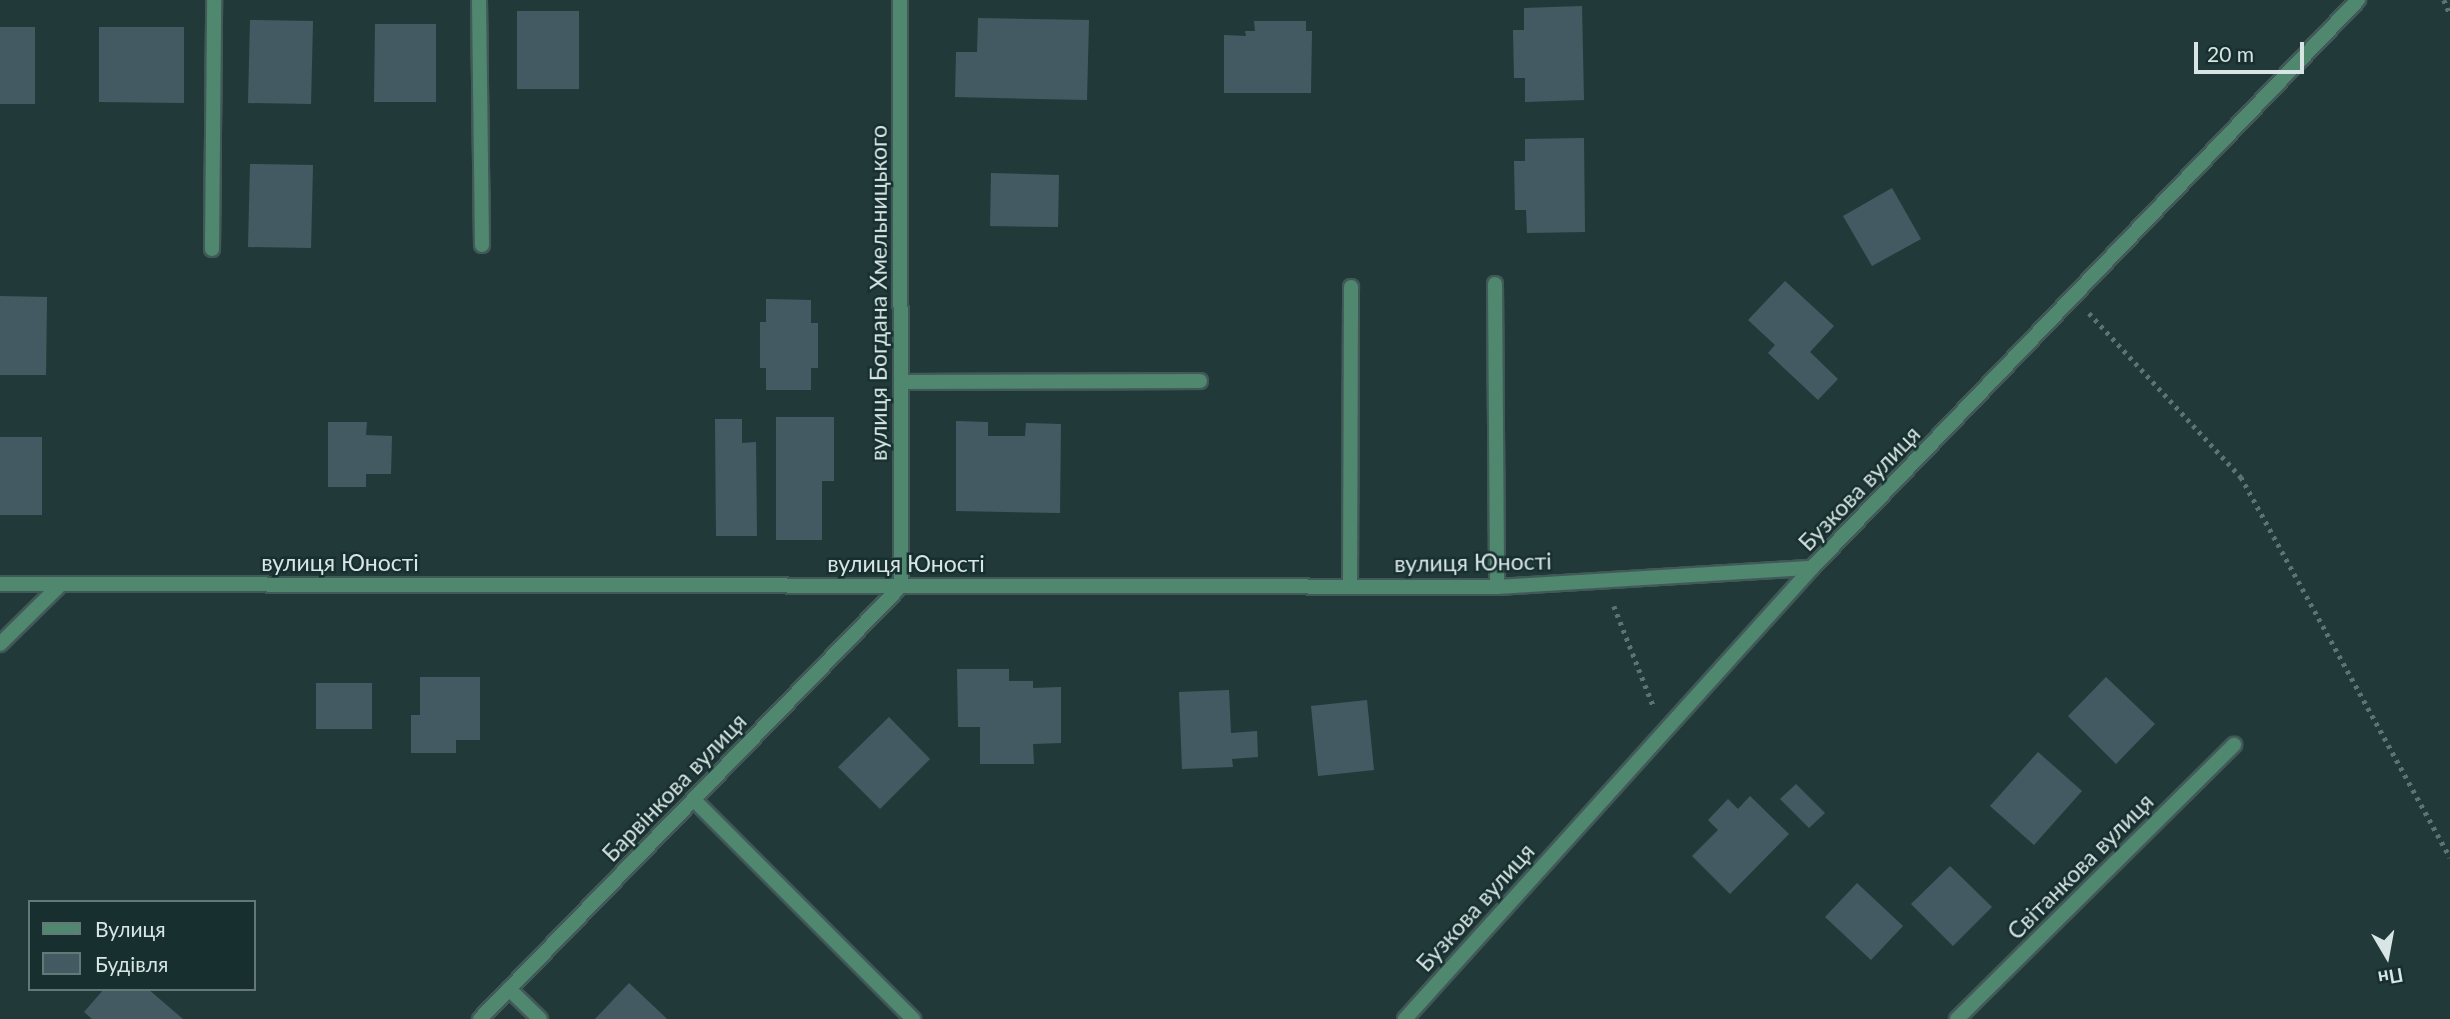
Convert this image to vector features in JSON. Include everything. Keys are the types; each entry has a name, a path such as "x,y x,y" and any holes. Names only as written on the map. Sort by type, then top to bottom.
{"street":[{"path":"212,249 214,0"},
{"path":"479,0 481,245"},
{"name":"вулиця Богдана Хмельницького","path":"900,0 901,586"},
{"name":"Бузкова вулиця","path":"1405,1019 1812,568 2358,0"},
{"path":"1495,284 1497,587"},
{"path":"1350,586 1352,288"},
{"path":"901,383 1200,381"},
{"name":"вулиця Юності","path":"0,584 1497,587 1812,568"},
{"path":"0,644 60,585"},
{"name":"Барвінкова вулиця","path":"480,1019 901,586"},
{"name":"Світанкова вулиця","path":"1957,1019 2234,745"},
{"path":"694,800 913,1019"},
{"path":"509,989 540,1019"}],"path":[{"path":"2444,0 2450,14"},
{"path":"2075,297 2241,477 2450,858"},
{"path":"1604,580 1664,732"}],"building":[{"path":"1582,6 1584,100 1525,102 1525,78 1514,78 1513,30 1524,30 1524,8"},
{"path":"517,11 579,11 579,89 517,89"},
{"path":"978,18 1089,20 1087,100 955,97 956,52 977,52"},
{"path":"250,20 313,21 311,104 248,103"},
{"path":"1254,21 1306,21 1306,31 1312,31 1311,93 1224,93 1224,35 1246,36 1245,31 1255,31"},
{"path":"375,24 436,24 436,102 374,102"},
{"path":"0,27 35,27 35,104 0,104"},
{"path":"99,27 184,27 184,103 99,102"},
{"path":"1584,138 1585,232 1527,233 1526,210 1515,210 1514,161 1525,161 1525,139"},
{"path":"250,164 313,165 311,248 248,247"},
{"path":"991,173 1059,175 1058,227 990,226"},
{"path":"1892,188 1921,239 1872,266 1843,216"},
{"path":"1785,281 1834,326 1810,352 1838,379 1818,400 1768,353 1775,345 1748,320"},
{"path":"0,296 47,297 46,375 0,375"},
{"path":"766,299 811,300 811,323 818,323 818,368 811,368 811,390 766,390 766,368 760,368 760,322 766,322"},
{"path":"776,417 834,417 834,481 822,481 822,540 776,540"},
{"path":"715,419 742,419 742,443 756,442 757,536 716,536"},
{"path":"956,421 988,422 988,436 1025,436 1026,423 1061,424 1060,513 956,511"},
{"path":"328,422 367,422 366,435 392,436 391,474 366,474 366,487 328,487"},
{"path":"0,437 42,437 42,515 0,515"},
{"path":"957,669 1009,669 1009,681 1033,681 1033,688 1061,687 1061,743 1033,744 1034,764 980,764 980,727 958,727"},
{"path":"420,677 480,677 480,740 456,740 456,753 411,753 411,715 420,715"},
{"path":"2106,677 2155,724 2116,764 2068,716"},
{"path":"316,683 372,683 372,729 316,729"},
{"path":"1229,690 1231,733 1257,731 1258,757 1232,759 1233,767 1182,769 1179,692"},
{"path":"1367,700 1374,770 1318,776 1311,706"},
{"path":"889,717 930,759 880,809 838,767"},
{"path":"2038,752 2082,791 2034,845 1990,806"},
{"path":"1796,784 1825,813 1809,828 1780,799"},
{"path":"1750,796 1789,834 1730,894 1692,856 1718,830 1708,820 1728,799 1738,809"},
{"path":"1950,866 1992,907 1953,946 1911,904"},
{"path":"1857,883 1903,926 1871,960 1825,917"},
{"path":"629,983 663,1015 667,1019 595,1019"},
{"path":"102,991 150,991 183,1019 92,1019 84,1012"}]}
